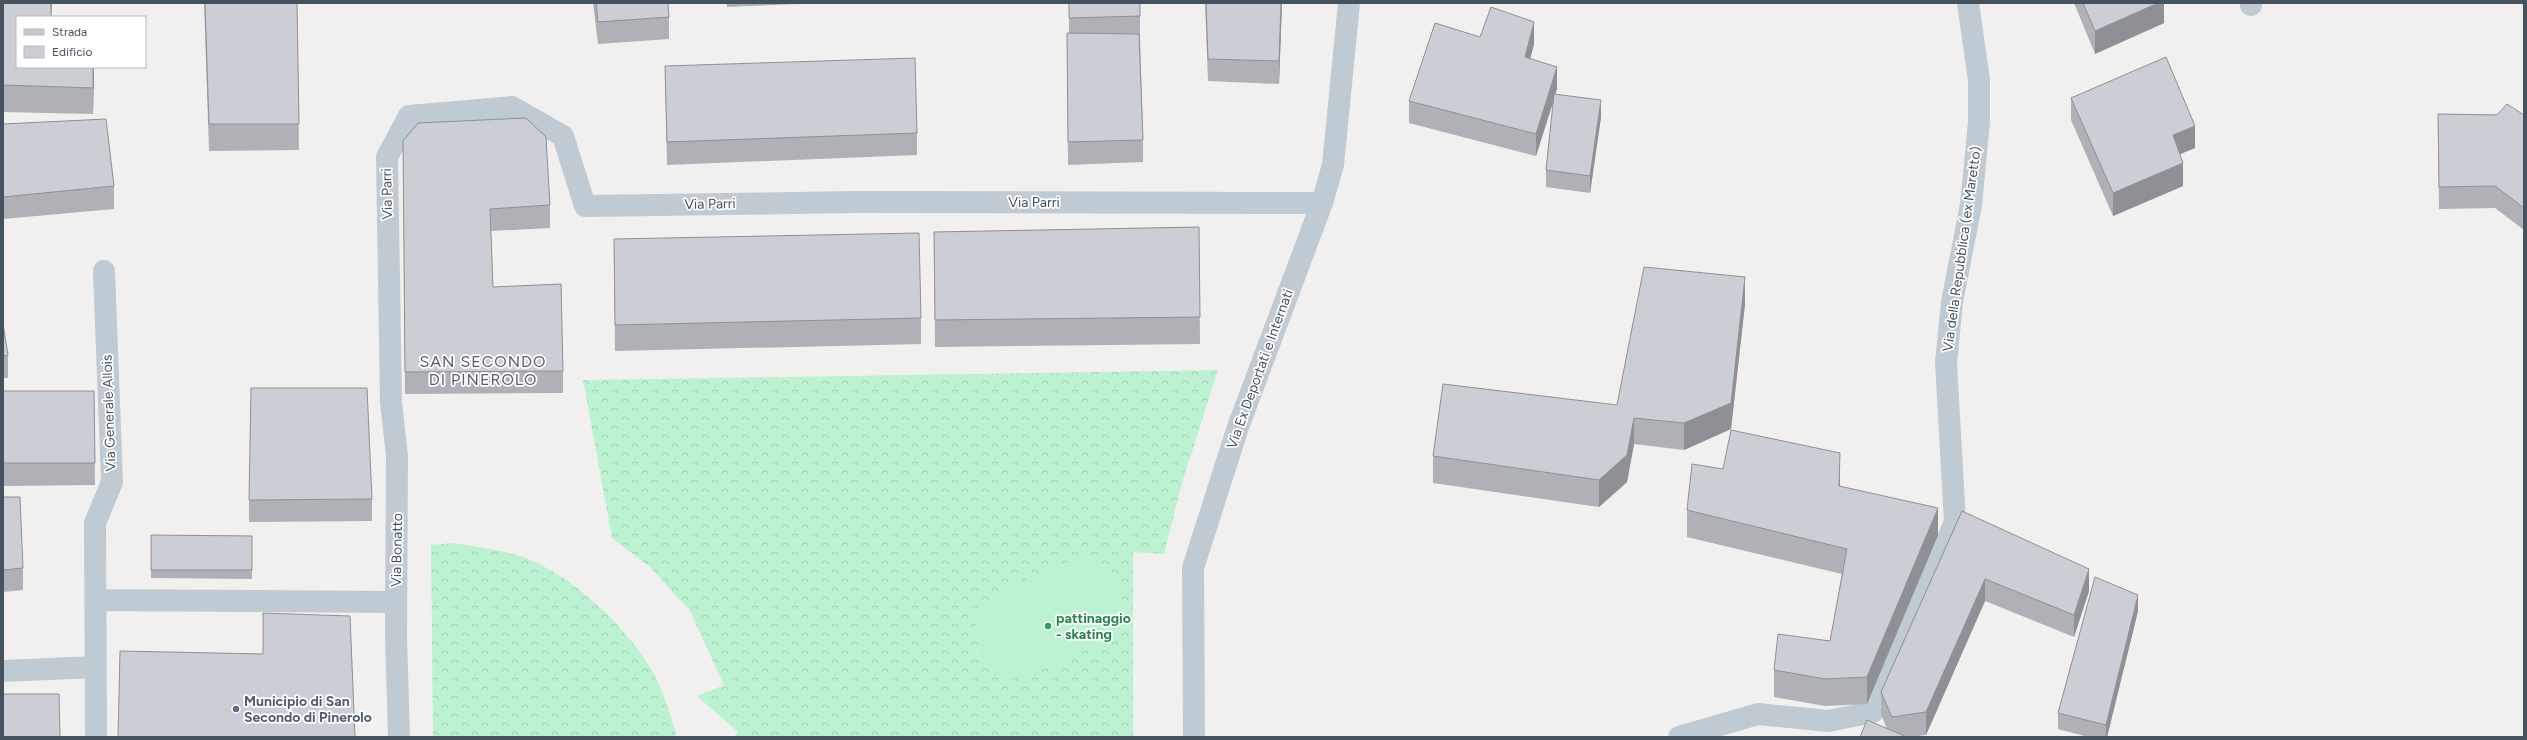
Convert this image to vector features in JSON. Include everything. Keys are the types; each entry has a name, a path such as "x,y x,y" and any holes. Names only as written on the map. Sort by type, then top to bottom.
{"street":[{"name":"Via Ex Deportati e Internati","path":"1194,737 1193,568 1238,427 1322,203 1333,165 1349,3"},
{"name":"Via della Repubblica (ex Maretto)","path":"1679,737 1758,714 1828,721 1873,712 1954,522 1946,363 1952,302 1971,205 1979,122 1979,80 1968,3"},
{"name":"Via Parri","path":"391,363 387,158 409,116 512,107 563,136 585,206 858,202 1322,203"},
{"name":"Via Generale Allois","path":"96,737 95,523 112,482 104,271"},
{"name":"Via Bonatto","path":"391,363 391,402 398,456 396,602 399,737"},
{"path":"95,600 396,602"},
{"path":"3,672 96,667"}],"green space":[{"path":"1218,370 1182,483 1164,554 1133,552 1133,737 735,737 738,732 697,696 724,685 690,611 650,567 612,538 583,380"},
{"path":"454,543 507,552 533,561 552,571 590,598 623,631 648,664 661,690 677,737 433,737 431,545"},
{"name":"pattinaggio - skating","path":"1080,560 1090,560 1104,569 1113,578 1119,587 1122,596 1123,606 1119,624 1107,641 1029,676 1015,676 1002,671 991,664 983,654 978,642 976,629 979,615 986,602 992,597 1028,578 1067,563"}],"building":[{"path":"3,3 51,3 51,16 16,16 16,68 93,68 93,88 3,85"},
{"path":"205,3 297,3 299,124 209,124"},
{"path":"596,3 668,3 669,17 598,22"},
{"path":"1069,3 1140,3 1140,16 1069,18"},
{"path":"1206,3 1281,3 1279,61 1208,59"},
{"path":"2083,3 2158,3 2095,31"},
{"path":"1491,7 1534,22 1525,57 1557,67 1536,134 1409,101 1435,23 1480,37"},
{"path":"1067,33 1139,34 1143,140 1068,142"},
{"path":"2166,57 2195,126 2173,135 2183,163 2113,193 2071,98"},
{"path":"915,58 917,133 667,142 665,66"},
{"path":"1554,94 1601,100 1590,176 1546,170"},
{"path":"2507,104 2524,115 2524,208 2495,186 2439,187 2438,114 2497,115"},
{"path":"526,118 546,137 550,205 490,209 493,287 561,284 563,371 405,372 403,141 418,123"},
{"path":"106,119 114,186 3,197 3,124"},
{"path":"1199,227 1200,317 935,320 934,232"},
{"path":"919,233 921,318 615,325 614,239"},
{"path":"1644,267 1745,277 1731,403 1684,423 1634,418 1627,455 1599,480 1433,456 1443,384 1617,405"},
{"path":"3,324 8,355 3,356"},
{"path":"251,388 367,388 372,499 249,500"},
{"path":"3,391 94,391 95,463 3,463"},
{"path":"1731,430 1840,453 1839,486 1938,508 1867,677 1825,679 1774,670 1778,634 1830,641 1847,549 1687,510 1692,464 1723,469"},
{"path":"3,497 20,497 23,568 3,570"},
{"path":"1962,511 2089,569 2074,615 1985,579 1926,712 1892,717 1881,692"},
{"path":"151,535 252,536 252,570 151,570"},
{"path":"2095,577 2138,595 2106,725 2058,713"},
{"name":"Municipio di San Secondo di Pinerolo","path":"263,613 350,616 355,737 118,737 120,651 263,654"},
{"path":"3,694 59,694 60,737 3,737"},
{"path":"1867,720 1907,737 1860,737"}],"place":[{"name":"pattinaggio - skating","path":"1048,626"},
{"name":"Municipio di San Secondo di Pinerolo","path":"236,709"}],"district":[{"name":"SAN SECONDO DI PINEROLO","path":"483,370"}]}
